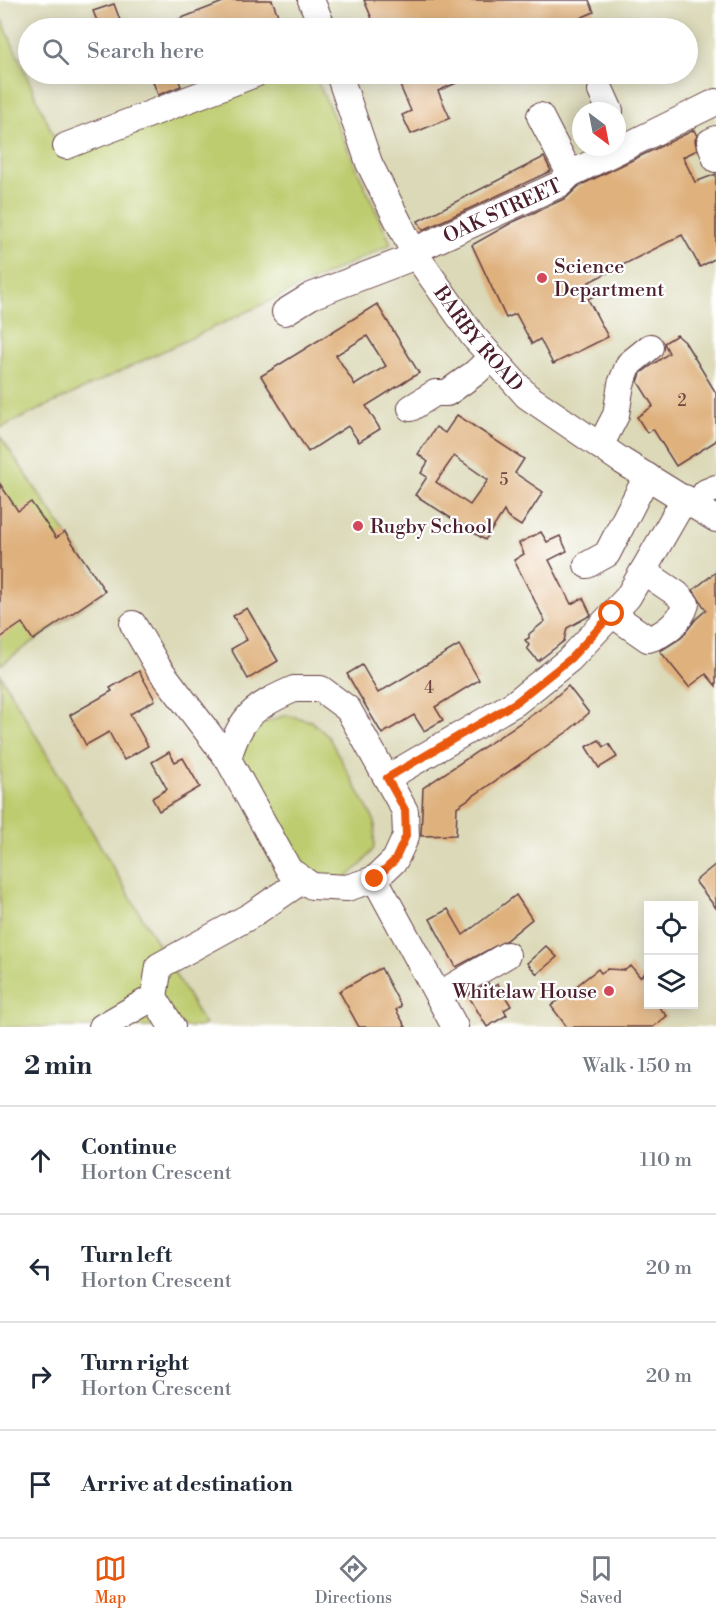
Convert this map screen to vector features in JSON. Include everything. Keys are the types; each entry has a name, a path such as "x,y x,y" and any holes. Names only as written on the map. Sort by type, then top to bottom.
{"street":[{"path":"311,0 318,18"},
{"path":"66,146 229,84"},
{"name":"BARBY ROAD","path":"342,84 369,163 414,254 473,336 527,396 600,446 699,508"},
{"name":"OAK STREET","path":"626,134 716,102"},
{"path":"540,116 570,174"},
{"path":"716,139 710,142 716,159"},
{"name":"OAK STREET","path":"285,312 310,296 414,254 560,184 594,156"},
{"path":"600,446 616,415 621,384 629,364 650,346"},
{"path":"411,408 435,393 447,393 475,374 492,357"},
{"path":"587,565 607,554 647,476"},
{"path":"387,778 515,703 570,659 628,597 643,571 699,508 706,492 716,488"},
{"path":"612,614 648,639 657,636 682,617 686,604 677,594 643,571"},
{"path":"133,624 158,667 228,759 289,870 312,886 347,888 375,879 395,860 406,836 405,810 348,709 321,689 294,689 269,700 246,718 234,737 228,759"},
{"path":"375,879 455,1027"},
{"path":"172,1027 154,997 159,966 250,916 303,880"},
{"path":"438,995 507,955"},
{"path":"102,1027 154,997"}],"shaded area":[{"name":"Rugby School","path":"7,0 716,0 716,1027 0,1027 0,3"}],"green space":[{"path":"0,16 18,56 18,84 30,84 63,157 251,84 319,84 391,244 0,428"},
{"path":"0,436 105,591 0,665"},
{"path":"0,674 205,1025 200,1027 0,1027"},
{"path":"286,715 311,721 328,736 375,822 374,848 362,864 342,881 300,884 235,784 241,742 258,725"}],"building":[{"path":"228,0 272,0 279,18 182,18"},
{"path":"364,0 589,0 594,12 580,18 372,18"},
{"path":"114,4 119,18 96,18 93,11"},
{"path":"154,84 180,84 181,86 158,95"},
{"path":"399,84 454,84 438,91 450,118 411,134 402,115 411,111"},
{"path":"694,130 697,136 695,140 697,150 683,157 695,182 716,174 716,258 700,267 682,235 589,282 596,295 588,299 608,337 553,364 540,339 532,344 516,314 506,318 472,245 511,223 566,198 579,186"},
{"path":"544,157 551,171 423,230 418,221"},
{"path":"377,304 419,373 366,406 380,429 359,442 348,426 308,452 261,376","holes":["367,336 386,366 355,385 336,355"]},
{"path":"677,335 685,342 716,393 716,441 676,466 653,429 647,433 637,417 653,406 638,382 641,373 669,353 664,343"},
{"path":"457,415 524,459 515,473 543,492 521,526 507,517 504,511 485,540 415,495 427,477 421,473 428,462 418,454 436,427 445,433","holes":["454,456 488,480 470,505 436,482"]},
{"path":"0,484 18,511 31,502 56,538 65,532 105,591 33,640 22,623 0,638"},
{"path":"541,532 547,542 560,536 567,551 549,560 571,604 583,598 591,615 567,628 564,641 538,661 527,648 529,645 525,640 545,621 514,560 524,554 519,543"},
{"path":"716,572 716,686 706,674 689,687 660,651 681,638 706,610 693,590"},
{"path":"247,608 278,661 248,679 231,649 247,640 233,616"},
{"path":"459,645 479,680 435,707 443,720 424,731 414,715 382,734 347,674 362,665 378,693"},
{"path":"139,671 155,700 130,714 148,746 124,760 109,732 86,745 70,715 112,691 110,688"},
{"path":"568,686 589,713 567,732 457,807 456,835 421,836 423,788 545,706"},
{"path":"599,740 604,747 609,744 617,757 599,768 586,747"},
{"path":"169,752 175,762 183,758 200,787 159,811 152,798 167,789 152,762"},
{"path":"716,864 716,908 695,881"},
{"path":"516,895 532,919 505,941 456,967 430,919 448,909 463,935"},
{"path":"546,946 557,957 537,974 527,963"},
{"name":"Whitelaw House","path":"631,966 640,977 644,974 644,1009 661,1009 667,1016 653,1027 567,1027 551,1006 598,969 601,973 607,969 625,970"},
{"path":"381,968 401,1006 396,1010 406,1027 359,1027 339,991"},
{"path":"488,983 491,988 498,984 511,1006 504,1010 507,1015 487,1027 468,995"}],"place":[{"name":"Science Department","path":"542,278"},
{"name":"Rugby School","path":"358,526"},
{"name":"Whitelaw House","path":"609,991"}],"route":[{"path":"375,879 395,860 406,836 405,810 387,778 515,703 570,659 612,614"}]}
